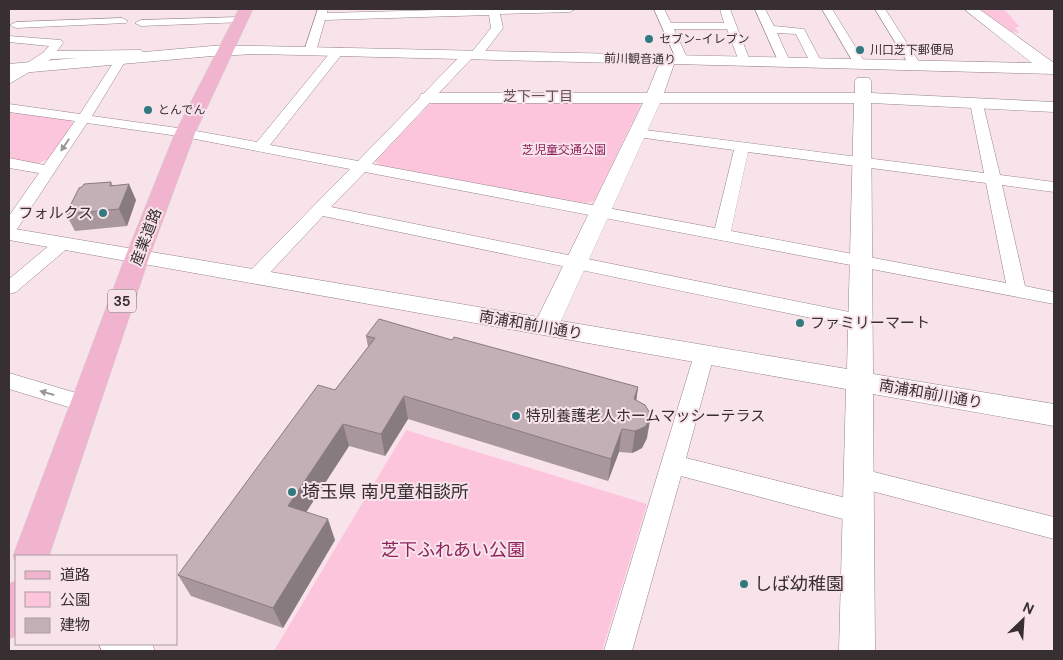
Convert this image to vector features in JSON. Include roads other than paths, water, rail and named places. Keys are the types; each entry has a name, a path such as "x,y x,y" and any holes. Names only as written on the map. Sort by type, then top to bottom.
{"main road":[{"name":"産業道路","path":"31,555 138,255 185,133 243,14"}],"street":[{"path":"48,55 137,56 140,31 152,9"},
{"path":"310,51 322,13 570,9"},
{"path":"546,327 637,132 675,59 667,26 660,9"},
{"path":"724,9 744,61"},
{"path":"760,9 784,62"},
{"path":"827,9 861,64 863,98 858,478 858,651"},
{"path":"880,9 915,66"},
{"path":"971,9 1052,70"},
{"path":"256,276 497,28 494,11"},
{"path":"9,80 48,55 57,44 9,39 24,13"},
{"path":"140,31 243,14"},
{"path":"16,25 122,21"},
{"path":"667,26 731,26"},
{"path":"770,29 800,31 816,63"},
{"name":"前川観音通り","path":"9,69 120,60 137,56 225,50 675,59 1052,70"},
{"path":"260,147 338,51"},
{"path":"9,228 84,118 120,60"},
{"path":"428,98 863,98 1054,107"},
{"path":"977,103 1017,291"},
{"path":"9,108 185,133 1054,298"},
{"path":"637,132 861,160 1054,187"},
{"path":"722,235 742,146"},
{"path":"9,162 48,170"},
{"path":"320,210 860,321"},
{"name":"南浦和前川通り","path":"9,234 1054,415"},
{"path":"9,288 63,243"},
{"path":"618,651 704,355"},
{"path":"9,381 85,404"},
{"path":"672,464 858,512"},
{"path":"858,478 1054,528"},
{"path":"120,645 137,651"}],"place":[{"name":"セブン-イレブン","path":"649,39"},
{"name":"川口芝下郵便局","path":"860,50"},
{"name":"とんでん","path":"148,110"},
{"name":"フォルクス","path":"103,213"},
{"name":"ファミリーマート","path":"800,323"},
{"name":"特別養護老人ホームマッシーテラス","path":"516,416"},
{"name":"埼玉県 南児童相談所","path":"292,492"},
{"name":"しば幼稚園","path":"744,584"}],"district":[{"name":"芝下一丁目","path":"538,96"}],"park label":[{"name":"芝児童交通公園","path":"564,150"},
{"name":"芝下ふれあい公園","path":"453,550"}]}
